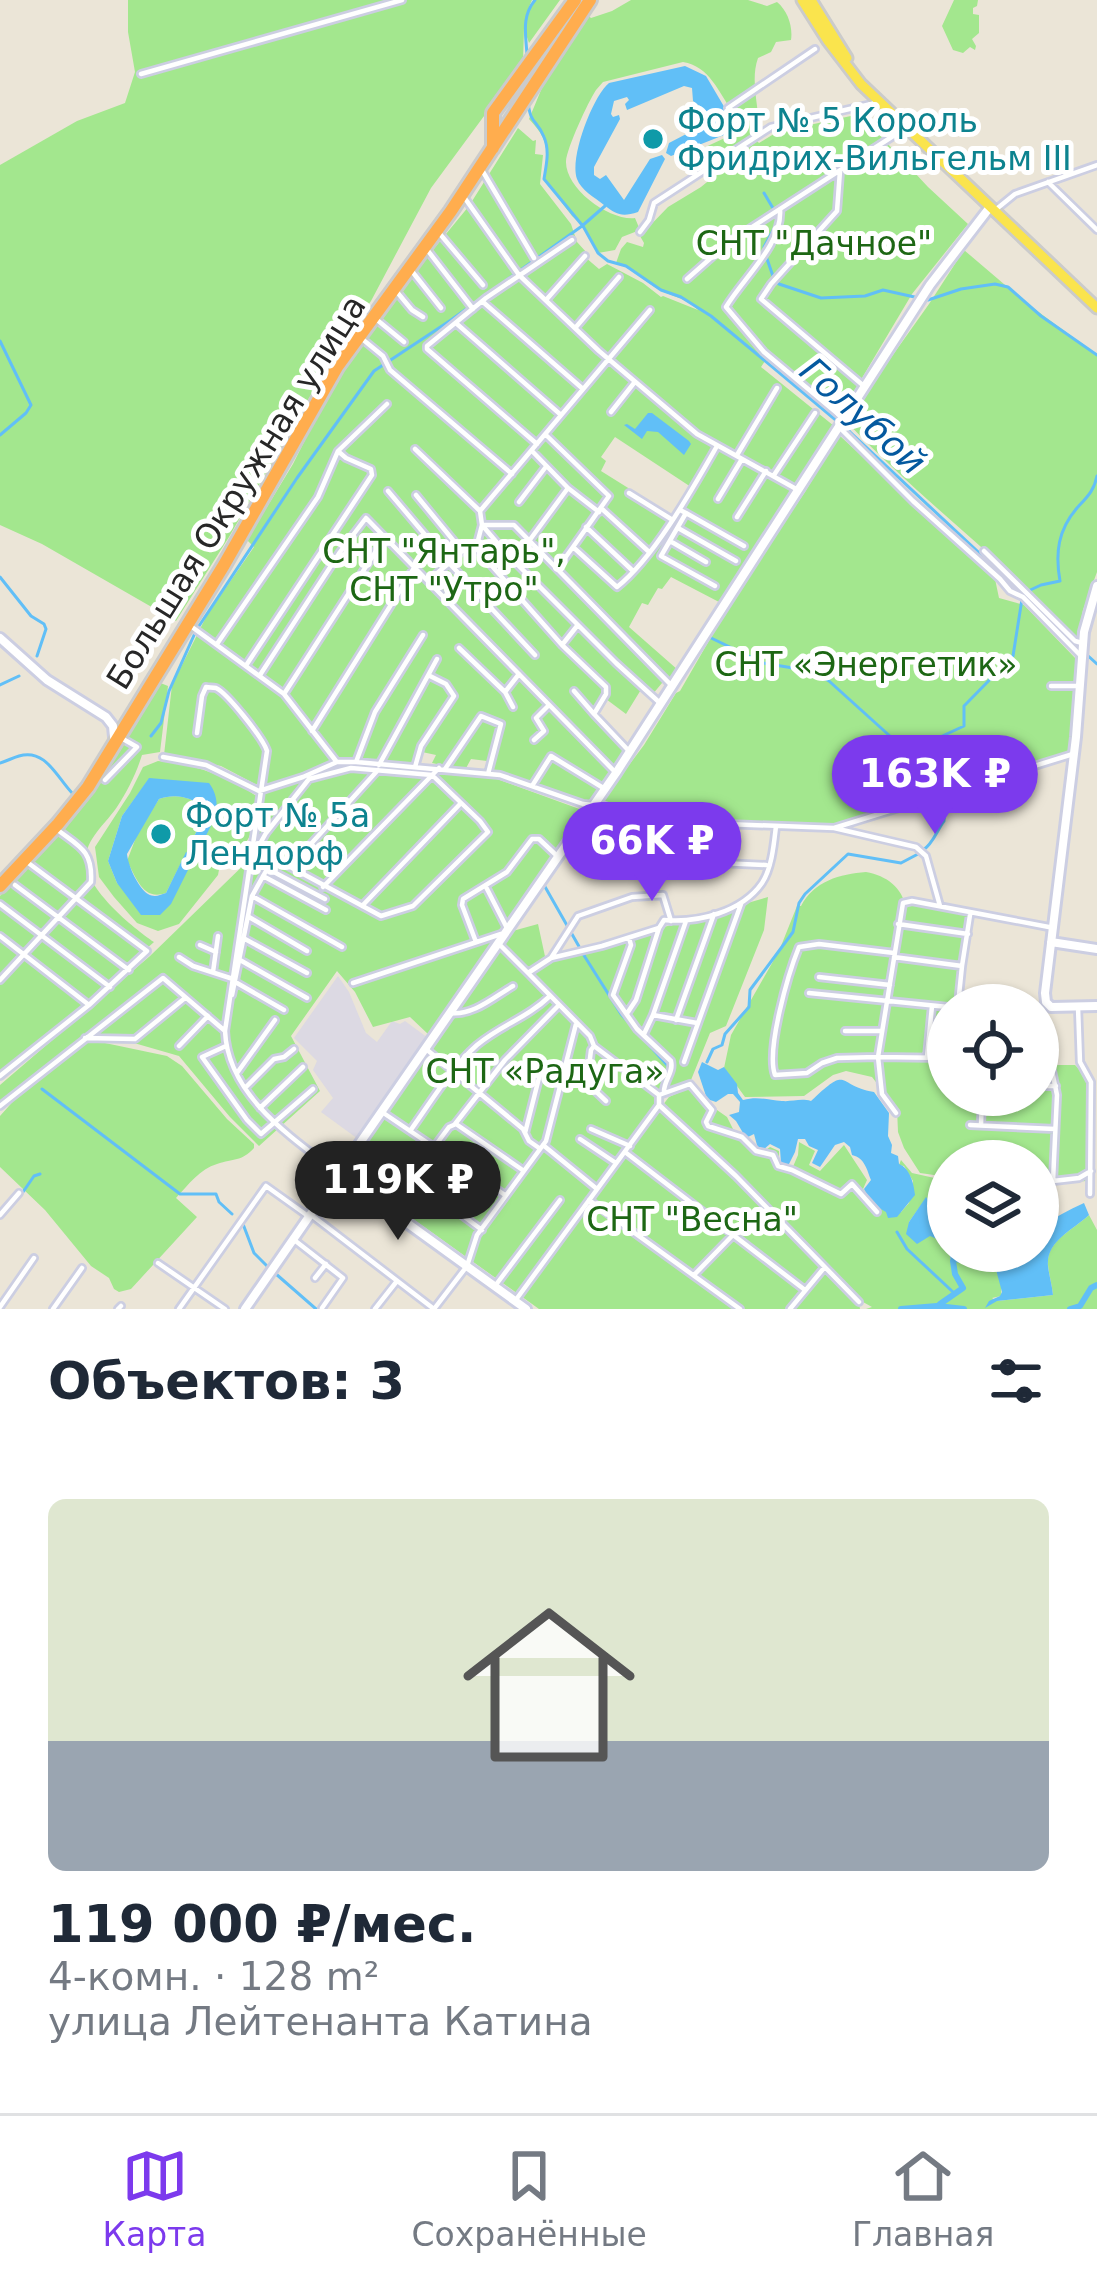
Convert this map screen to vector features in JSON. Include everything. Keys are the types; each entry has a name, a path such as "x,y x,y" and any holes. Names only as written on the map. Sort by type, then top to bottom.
{"highway":[{"path":"493,149 493,113 575,0"},
{"name":"Большая Окружная улица","path":"0,886 88,787 337,368 462,195 590,0"}],"main road":[{"path":"806,3 835,51 870,93 1097,308"}],"street":[{"path":"141,74 400,0"},
{"path":"728,108 815,49"},
{"path":"640,232 655,203 771,127 880,102"},
{"path":"687,279 728,242 906,128"},
{"path":"245,1309 595,805 944,266 992,209 1015,194 1097,165"},
{"path":"481,167 534,258"},
{"path":"840,171 837,211 760,299 865,387"},
{"path":"1048,182 1097,230"},
{"path":"462,195 519,275 608,359 717,446 798,490"},
{"path":"779,209 782,217 767,249 726,307 764,352 842,423 914,501 1010,591 1023,597 1081,656"},
{"path":"1088,223 1097,217"},
{"path":"437,230 483,285"},
{"path":"537,443 427,349 482,301 572,240"},
{"path":"425,247 473,309"},
{"path":"546,300 585,256"},
{"path":"409,268 441,308"},
{"path":"574,328 620,277"},
{"path":"394,289 423,317"},
{"path":"482,301 583,389"},
{"path":"480,511 650,310"},
{"path":"373,316 404,342"},
{"path":"455,323 561,415"},
{"path":"358,336 383,356 390,370 512,475"},
{"path":"611,412 636,382"},
{"path":"718,500 777,388"},
{"path":"218,644 312,507 338,451 387,404"},
{"path":"775,475 815,413"},
{"path":"546,435 608,494 557,569"},
{"path":"715,586 663,558 662,553 717,446"},
{"path":"416,449 480,511 476,548"},
{"path":"247,664 372,475 338,451"},
{"path":"532,451 568,488 648,551"},
{"path":"519,502 547,466"},
{"path":"736,517 766,471"},
{"path":"529,541 568,488"},
{"path":"388,491 535,655"},
{"path":"629,494 671,519"},
{"path":"416,495 462,551"},
{"path":"573,547 614,586 620,586 671,519 683,512"},
{"path":"683,512 744,546"},
{"path":"260,675 368,519 616,773"},
{"path":"482,525 514,525 672,686"},
{"path":"482,525 661,703"},
{"path":"586,527 633,572"},
{"path":"678,528 736,561"},
{"path":"284,694 386,536"},
{"path":"670,541 706,562"},
{"path":"428,581 462,551 476,548"},
{"path":"476,548 607,690 594,714"},
{"path":"984,551 1082,643"},
{"path":"312,731 414,567"},
{"path":"1097,586 1082,643 1045,993 1051,1007 1097,1006"},
{"path":"188,623 284,694 337,762"},
{"path":"562,645 578,624"},
{"path":"0,634 47,680 106,717 116,740 137,747 105,780"},
{"path":"356,762 375,712 423,635"},
{"path":"459,648 506,692 513,707"},
{"path":"290,867 379,767 436,659"},
{"path":"415,767 421,746 454,696 446,684 428,674"},
{"path":"506,692 519,674"},
{"path":"197,733 202,696 212,686 262,738 266,751 234,981"},
{"path":"1052,686 1080,686"},
{"path":"574,691 630,752"},
{"path":"534,740 544,731 536,718 549,705"},
{"path":"106,717 121,718 135,708"},
{"path":"323,886 442,769 484,716 501,724 488,774"},
{"path":"834,828 1073,754"},
{"path":"532,786 551,756 605,789"},
{"path":"163,757 206,765 259,791 337,762 432,775 487,829 487,835 413,906 381,916 254,848"},
{"path":"254,848 310,779 351,768 442,769 488,774 643,820 834,828 907,843 924,854 940,906"},
{"path":"362,906 461,803"},
{"path":"858,821 864,835"},
{"path":"627,1014 664,920 686,920 741,904 764,881 776,826"},
{"path":"0,980 91,882 90,859 83,848 55,828"},
{"path":"476,942 461,901 507,872 532,839 555,854"},
{"path":"610,858 769,865"},
{"path":"0,1076 148,951 27,862"},
{"path":"325,899 271,870 252,896 225,1031 237,1073 275,1123 526,1309"},
{"path":"263,876 326,910"},
{"path":"15,885 129,970"},
{"path":"485,886 508,931"},
{"path":"550,958 578,916 586,913 642,896 663,895 671,921"},
{"path":"252,896 342,947"},
{"path":"896,1113 882,1094 878,1057 901,908 908,901 1054,928"},
{"path":"0,904 110,987"},
{"path":"684,1062 741,904"},
{"path":"960,984 970,913"},
{"path":"676,1020 714,914"},
{"path":"248,917 307,951"},
{"path":"643,1036 686,920"},
{"path":"898,924 968,934"},
{"path":"528,973 550,958 659,928"},
{"path":"352,983 508,931"},
{"path":"0,936 89,1005"},
{"path":"213,973 218,936"},
{"path":"515,1301 659,1105 673,1068 614,998 631,945 629,938"},
{"path":"244,939 308,974"},
{"path":"1051,942 1097,949"},
{"path":"499,944 590,1036 594,1046 662,1094"},
{"path":"927,1057 837,1058 807,1073 775,1076 776,1032 799,946 819,944 962,966"},
{"path":"200,945 216,952"},
{"path":"179,957 284,1010"},
{"path":"240,960 307,998"},
{"path":"819,977 890,985"},
{"path":"0,1106 163,978 225,1031"},
{"path":"450,1013 470,1011 513,986"},
{"path":"809,993 927,1005"},
{"path":"410,1130 476,1047 504,1026 530,1015 550,996"},
{"path":"85,1038 135,1039 186,997"},
{"path":"435,1146 505,1060 559,1006"},
{"path":"1078,1007 1080,1062 1091,1082 1090,1194"},
{"path":"653,1015 697,1023"},
{"path":"178,1046 208,1016"},
{"path":"237,1073 275,1020"},
{"path":"179,1309 266,1186 434,1309 540,1146 555,1113 576,1024"},
{"path":"845,1031 883,1031"},
{"path":"226,1046 202,1057 261,1134 313,1089"},
{"path":"594,1046 587,1083 606,1101"},
{"path":"245,1088 274,1058 284,1058 294,1049"},
{"path":"426,1049 479,1091 529,1141 597,1189"},
{"path":"260,1108 303,1066"},
{"path":"525,1133 542,1066"},
{"path":"662,1094 690,1084 712,1110 708,1126 742,1136 756,1151 772,1155 778,1166 841,1194 852,1184 877,1212"},
{"path":"659,1105 859,1302"},
{"path":"382,1112 505,1195"},
{"path":"981,1116 981,1126"},
{"path":"1054,1140 1055,1116"},
{"path":"455,1124 524,1171"},
{"path":"970,1125 1054,1129"},
{"path":"591,1129 627,1149 805,1289"},
{"path":"580,1138 616,1163"},
{"path":"362,1142 482,1230"},
{"path":"1059,1180 1091,1171"},
{"path":"0,1215 19,1193"},
{"path":"494,1286 560,1200"},
{"path":"589,1200 740,1309"},
{"path":"694,1275 732,1236"},
{"path":"293,1239 344,1278 322,1308"},
{"path":"0,1307 34,1258"},
{"path":"158,1263 226,1309"},
{"path":"315,1278 326,1264"},
{"path":"53,1309 82,1268"},
{"path":"790,1309 824,1268"},
{"path":"375,1309 397,1281"}],"shaded area":[{"path":"338,976 366,1033 377,1042 392,1021 405,1021 428,1038 358,1139 321,1112 333,1098 313,1070 317,1061 294,1038"}],"green space":[{"path":"128,0 532,0 529,7 535,0 560,0 529,43 524,28 523,63 431,188 371,301 339,346 176,621 0,525 0,165 77,121 125,103 135,72"},
{"path":"566,0 591,18 631,0 748,0 767,6 777,2 791,30 791,40 776,42 771,52 758,58 759,130 713,160 683,160 727,137 733,113 713,81 692,64 683,62 603,82 596,90 570,146 568,172 591,201 614,214 635,218 640,230 622,237 615,250 598,253 583,226 544,179 546,147 529,119 549,71 583,15"},
{"path":"954,0 978,0 973,8 973,14 979,15 979,33 972,39 975,50 953,50 942,26"},
{"name":"СНТ \"Янтарь\", СНТ \"Утро\"","path":"860,114 968,224 912,294 840,415 767,358 761,367 834,426 719,602 671,577 648,605 642,603 629,627 678,670 652,695 642,688 626,714 606,699 593,713 627,747 591,805 484,772 487,761 471,759 465,770 432,763 436,755 422,752 417,764 335,757 326,765 265,785 221,766 164,755 172,685 207,615 254,547 247,540 317,416 354,353 469,206 518,128 536,140 535,154 543,155 540,184 571,224 585,257 599,269 607,264 661,297 698,310 616,263 621,249 627,242 643,247 640,236 668,207 757,141 777,132","holes":["615,437 691,487 673,516 601,471 606,461 601,457"]},
{"path":"964,250 1097,355 1097,572 1077,639 846,421"},
{"name":"СНТ «Энергетик»","path":"839,435 995,579 999,598 1024,605 1077,660 1071,754 832,827 654,822 608,805 602,801 680,691 731,600"},
{"path":"158,682 168,686 160,752 142,755 125,794 94,835 86,855 86,867 99,892 154,942 0,1079 0,896 89,795"},
{"path":"158,761 198,768 258,797 246,842 221,859 218,875 179,924 158,931 137,923 99,877 95,847 143,767","holes":["149,779 219,810 189,847 205,807 188,798 159,799 138,832 127,861 142,887 152,894 166,893 186,853 160,914 117,883 108,861 122,816"]},
{"path":"338,765 497,779 585,811 429,1035 410,1017 373,1027 355,992 337,971 291,1036 320,1091 259,1146 179,1056 134,1043 105,1043 167,1056 182,1066 254,1144 245,1156 211,1166 185,1188 176,1198 197,1217 131,1289 119,1292 0,1167 0,1116 25,1088 84,1043 37,1072 0,1109 0,1085 150,956 255,854 265,794"},
{"path":"847,875 881,876 901,894 906,908 969,915 961,984 927,984 927,1116 1059,1116 1059,1065 1075,1065 1089,1079 1087,1181 1059,1183 1059,1140 927,1140 927,1174 920,1173 898,1132 897,1109 872,1077 846,1071 804,1096 745,1097 724,1068 731,1035 779,951 797,906 829,880"},
{"path":"768,897 764,930 726,1026 710,1033 691,1080 663,1093 524,1285 669,1097 687,1089 727,1117 739,1141 751,1141 757,1156 770,1147 779,1151 779,1166 792,1169 799,1142 815,1151 809,1165 820,1171 844,1145 867,1180 863,1189 886,1210 901,1212 909,1203 913,1181 899,1165 901,1160 912,1173 927,1176 927,1199 909,1222 927,1233 927,1272 996,1272 1001,1296 992,1298 997,1301 1053,1295 1049,1272 1059,1272 1059,1240 1089,1215 1097,1230 1097,1309 866,1309 872,1307 863,1302 860,1309 539,1309 360,1181 362,1173 351,1165 509,932 538,924 546,961"}],"water":[{"path":"685,66 706,76 729,115 729,126 724,135 671,156 666,153 669,143 713,120 693,101 692,88 684,86 627,110 627,97 614,101 611,114 620,119 594,175 600,179 606,175 624,200 650,159 662,155 665,159 638,212 616,213 577,179 576,157 590,114 609,83"},
{"path":"648,413 689,441 684,455 658,432 647,431 642,439 624,425 635,429"},
{"path":"149,778 209,783 216,801 214,818 197,852 189,847 204,807 171,796 159,799 127,854 141,887 155,896 166,893 186,852 195,856 171,904 160,915 141,915 117,883 108,861 122,816"},
{"path":"702,1062 718,1070 724,1067 743,1100 811,1101 838,1080 874,1092 889,1113 891,1153 909,1173 915,1195 897,1217 888,1218 864,1189 871,1180 867,1168 844,1142 835,1145 820,1167 812,1163 818,1150 805,1139 798,1139 788,1166 781,1163 780,1149 770,1144 758,1149 754,1134 746,1138 729,1115 739,1112 740,1102 733,1094 716,1102 707,1099 698,1072"},
{"path":"926,1197 927,1238 917,1244 906,1234"},
{"path":"1084,1203 1089,1215 1059,1240 1061,1214"},
{"path":"997,1272 1049,1272 1053,1295 997,1301 985,1308 1002,1292"}],"waterway":[{"name":"Голубой","path":"527,55 526,20 535,0"},
{"name":"Голубой","path":"528,101 546,142 544,179 582,225"},
{"path":"764,193 777,215 764,247 779,284 821,298 865,296 883,290 928,300 995,284 1008,287 1097,355"},
{"path":"199,626 374,371 605,206"},
{"name":"Голубой","path":"583,226 608,261 626,266 711,316 800,390 1023,594"},
{"path":"0,341 31,405 0,435"},
{"path":"1026,592 1060,581 1062,533 1097,476"},
{"path":"0,577 31,616 44,624 37,656"},
{"path":"916,758 912,750 964,726 964,706 1013,656 1022,599"},
{"name":"Голубой","path":"1038,609 1079,648"},
{"path":"151,736 161,723 169,691 195,633"},
{"path":"709,637 763,663 811,671 829,681 912,756"},
{"name":"Голубой","path":"1086,654 1097,664"},
{"path":"0,685 19,676"},
{"path":"0,763 37,756 73,794"},
{"path":"921,762 937,780 939,792"},
{"path":"923,850 944,821 941,797"},
{"path":"707,1062 749,1007 750,990 793,932 805,894 848,854 901,863 918,854"},
{"path":"544,885 621,1014 668,1066"},
{"path":"42,1089 180,1194 216,1194 232,1214"},
{"path":"23,1192 40,1174"},
{"path":"243,1224 254,1253 269,1268"},
{"path":"897,1232 907,1249 953,1292"},
{"path":"940,1304 963,1288 955,1272"},
{"path":"276,1274 316,1309"},
{"path":"1070,1309 1080,1306 1097,1285"},
{"path":"901,1309 964,1309"}],"place":[{"name":"Форт № 5 Король Фридрих-Вильгельм III","path":"653,139"},
{"name":"Форт № 5а Лендорф","path":"161,834"}],"park label":[{"name":"СНТ \"Дачное\"","path":"814,243"},
{"name":"СНТ «Радуга»","path":"545,1071"},
{"name":"СНТ \"Весна\"","path":"692,1219"}]}
